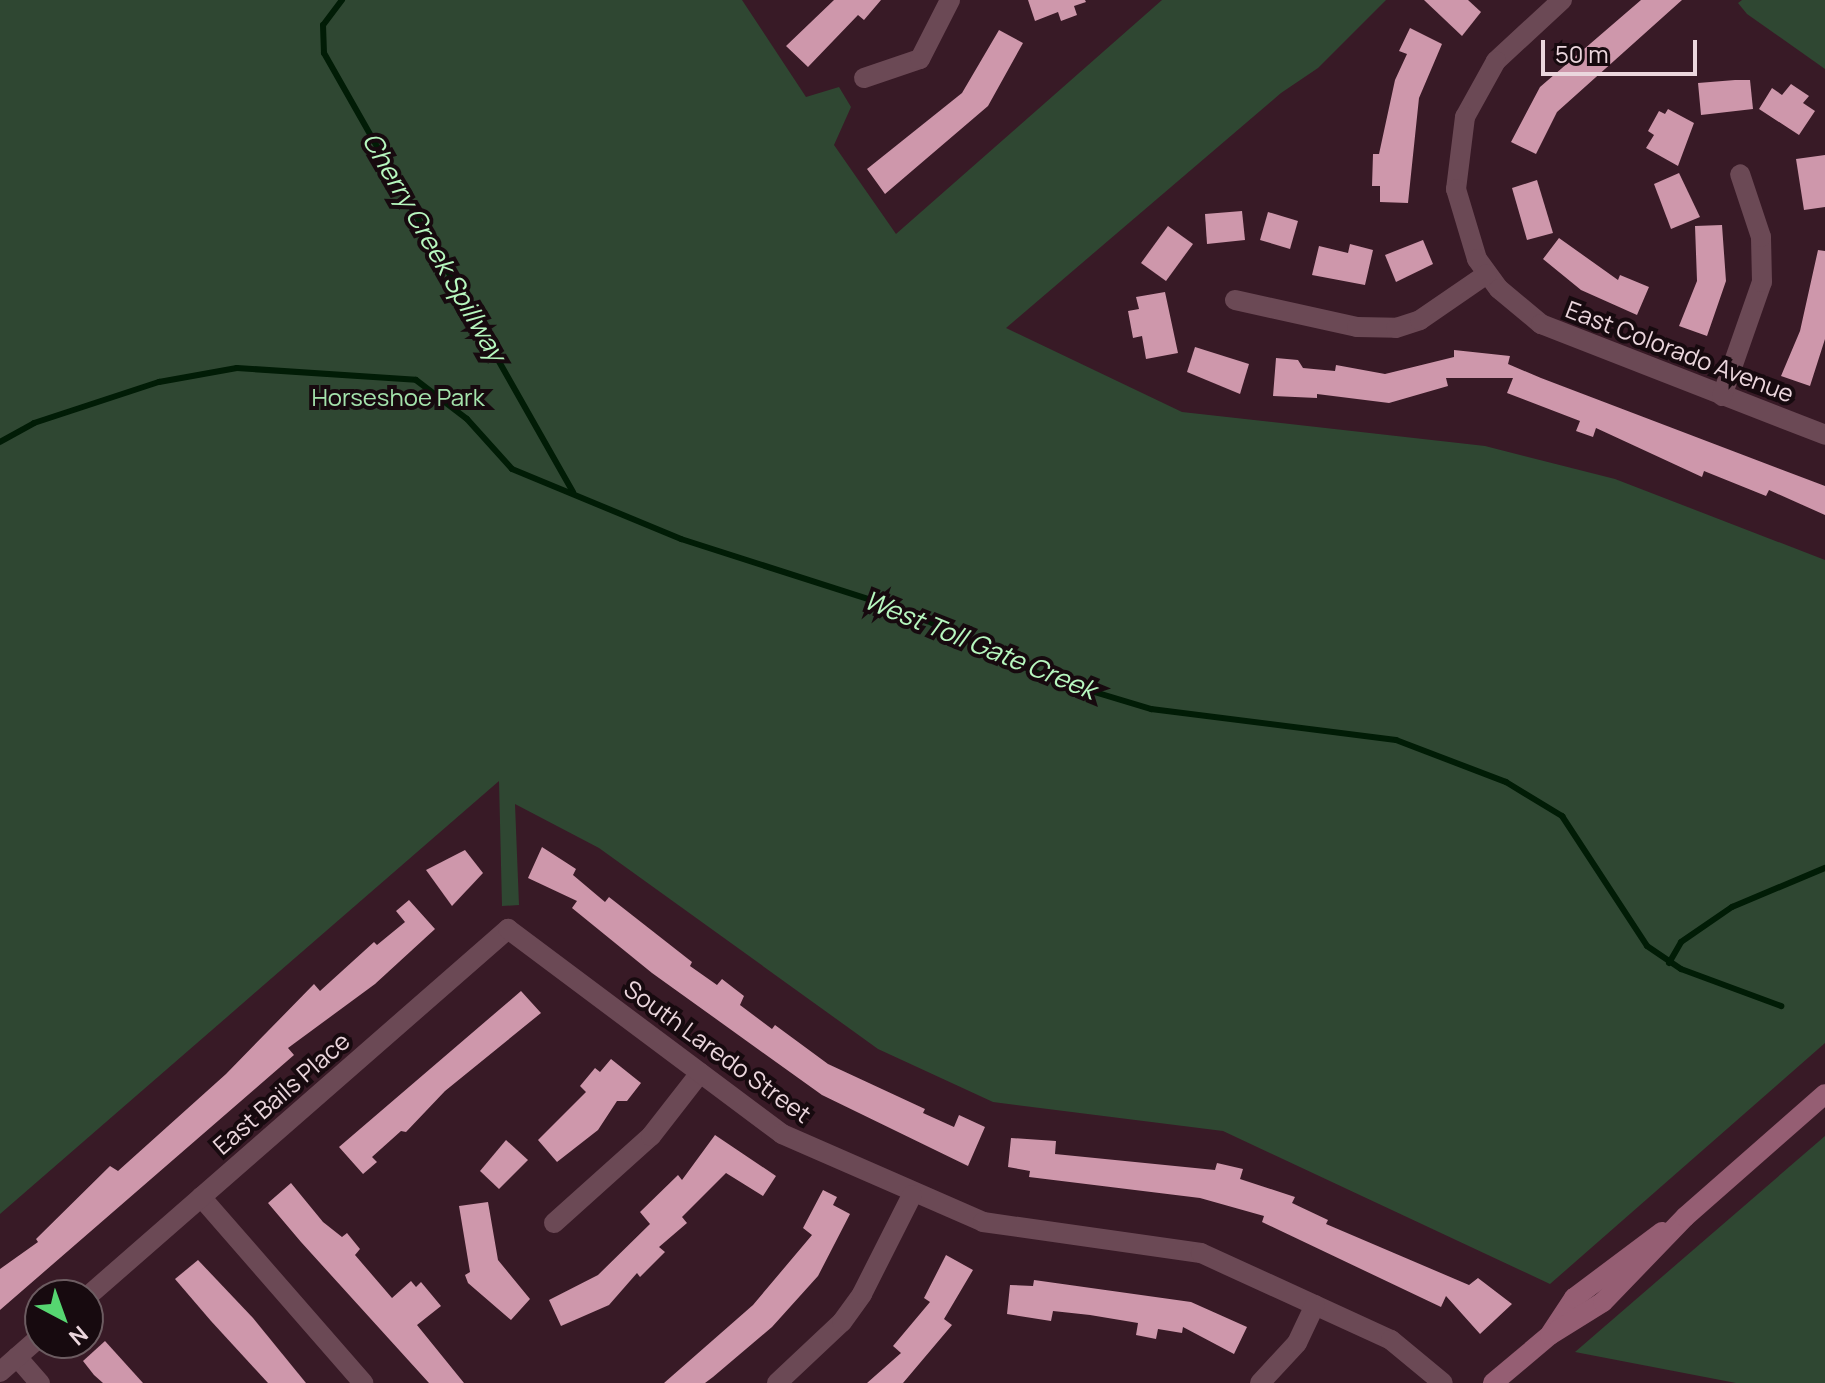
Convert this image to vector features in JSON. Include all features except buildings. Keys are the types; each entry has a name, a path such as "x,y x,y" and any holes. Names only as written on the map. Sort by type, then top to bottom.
{"street":[{"path":"864,78 920,59 950,0"},
{"path":"1235,300 1357,327 1396,328 1420,320 1487,274 1460,216 1455,161 1460,134 1475,91 1496,61 1562,0"},
{"path":"1722,396 1762,282 1761,237 1740,174"},
{"name":"East Colorado Avenue","path":"1487,274 1541,324 1825,435"},
{"name":"South Laredo Street","path":"508,929 782,1134 912,1195 983,1222 1185,1248 1315,1305 1405,1349 1443,1383"},
{"name":"East Bails Place","path":"104,1282 508,929"},
{"path":"554,1223 651,1136 700,1073"},
{"path":"1493,1383 1550,1335 1566,1307 1589,1284 1685,1217 1825,1094"},
{"path":"777,1383 842,1322 862,1294 912,1195"},
{"path":"201,1197 363,1383"},
{"path":"1260,1383 1297,1343 1315,1305"},
{"path":"0,1372 24,1351"},
{"path":"17,1357 40,1383"}],"green space":[{"name":"Horseshoe Park","path":"0,0 742,0 806,97 839,87 851,107 834,145 896,234 1162,0 1386,0 1318,68 1281,93 1006,328 1182,412 1485,446 1615,479 1825,560 1825,1043 1550,1284 1223,1131 993,1102 878,1049 599,848 515,804 519,905 502,906 499,781 0,1214"},
{"path":"1742,0 1825,0 1825,69 1747,14 1738,3"},
{"path":"1825,1136 1825,1383 1736,1383 1575,1352"}],"waterway":[{"name":"Cherry Creek Spillway","path":"342,0 323,25 324,53 573,492"},
{"name":"West Toll Gate Creek","path":"0,442 34,423 159,382 237,368 416,380 467,419 512,469 681,539 911,613 1048,678 1151,709 1396,740 1506,782 1562,816 1647,946 1681,969 1781,1006"},
{"path":"1669,963 1681,942 1732,907 1825,868"}]}
